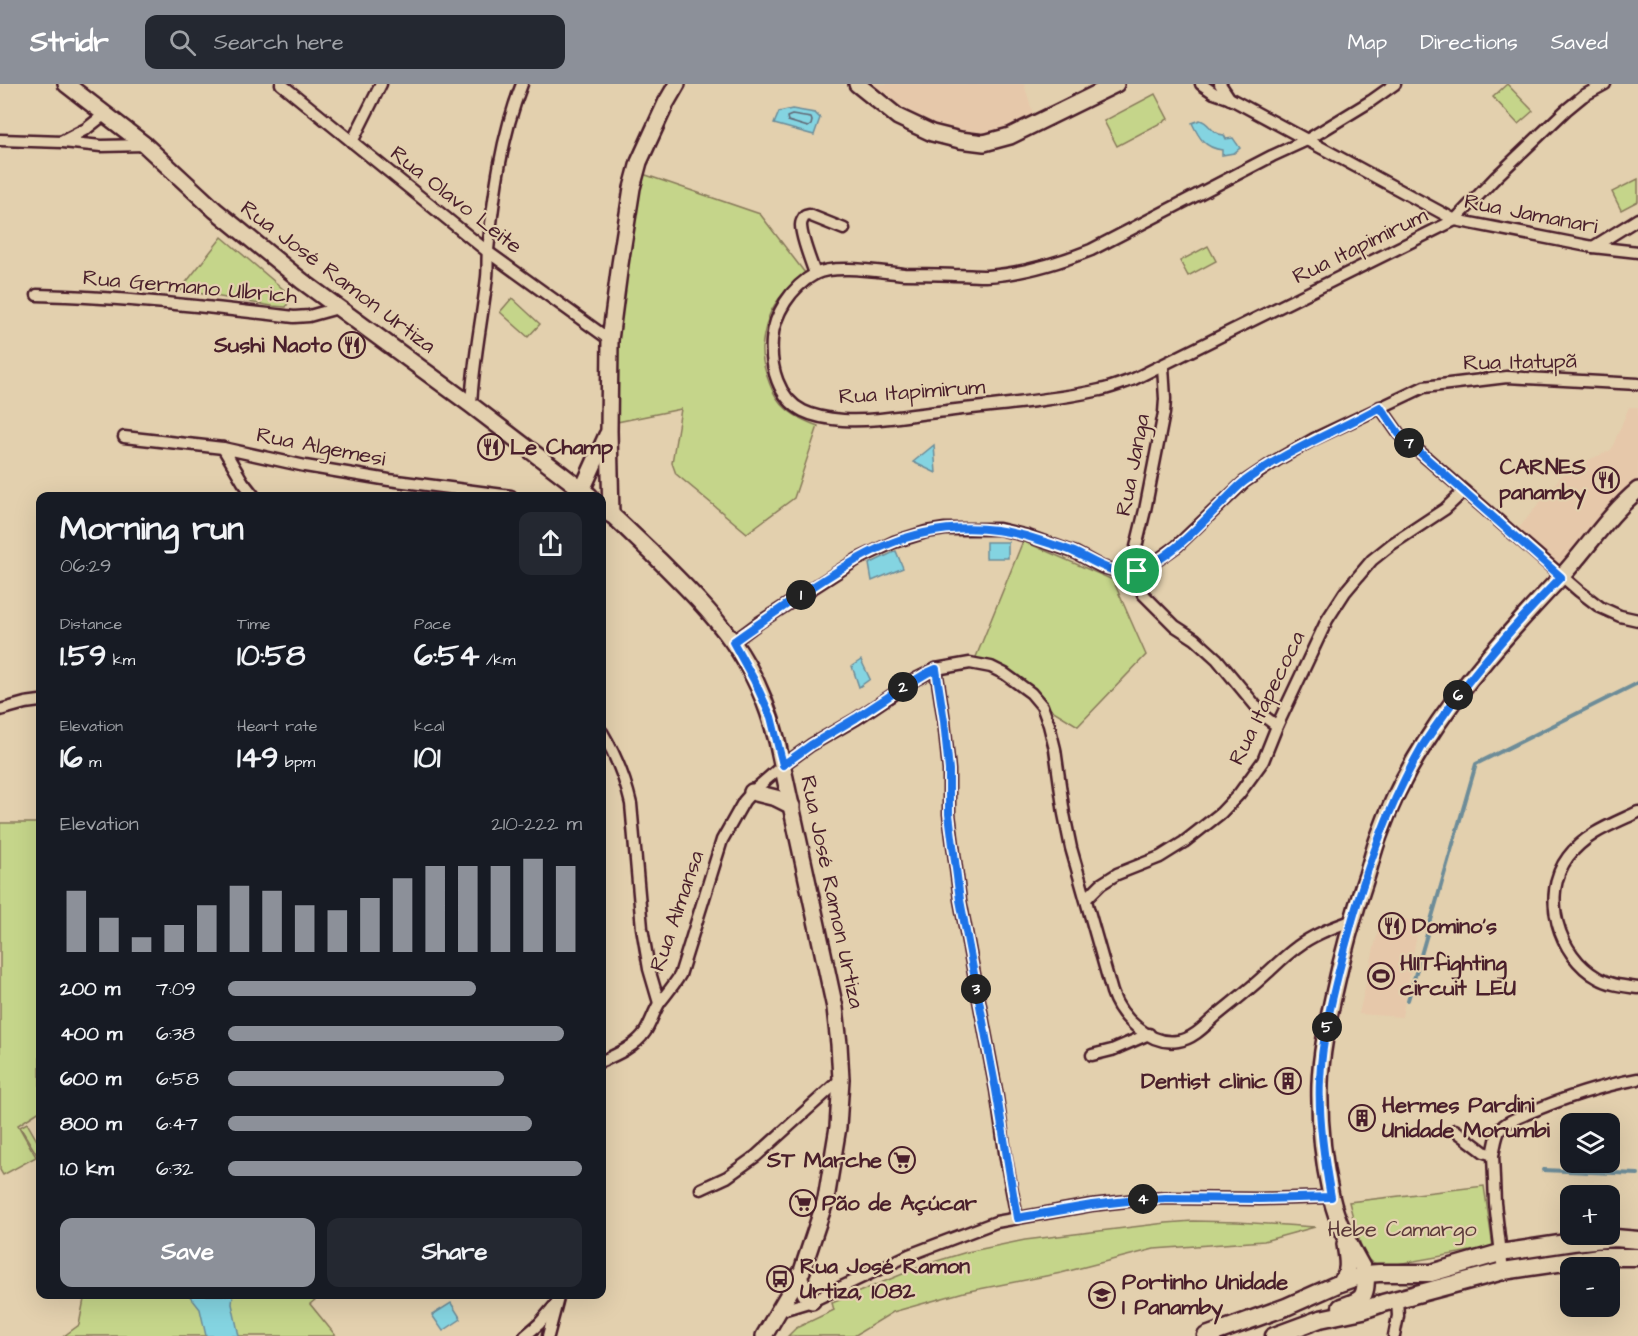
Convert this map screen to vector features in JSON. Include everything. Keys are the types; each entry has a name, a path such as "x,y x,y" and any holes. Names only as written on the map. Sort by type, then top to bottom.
{"main road":[{"name":"Rua José Ramon Urtiza","path":"66,84 145,145 215,210 302,281 471,405 579,492"},
{"path":"606,510 610,340 631,197 639,162 676,84"},
{"path":"857,84 898,117 932,133 984,143 1010,136 1116,84"},
{"path":"582,492 609,431"},
{"path":"1320,1319 1336,1309 1361,1299 1366,1290 1366,1274 1344,1232 1331,1197 1321,1119 1320,1083 1323,1048 1351,921 1379,837 1391,807 1424,744 1452,704 1482,664 1638,489"},
{"name":"Rua José Ramon Urtiza","path":"606,510 709,612 733,642 754,680 771,717 783,765 835,1008 840,1044 841,1079 838,1127 826,1199 799,1275 764,1336"},
{"path":"752,792 776,798 792,806"},
{"path":"1340,1283 1346,1277 1348,1268 1344,1232"},
{"path":"1206,1336 1366,1274 1431,1273 1500,1253 1615,1238 1638,1240"},
{"path":"1274,1336 1320,1319 1363,1310 1503,1271 1599,1257 1638,1257"},
{"path":"799,1275 805,1293 812,1301"}],"street":[{"name":"Rua Olavo Leite","path":"281,84 488,252 610,340"},
{"path":"352,142 381,84"},
{"path":"471,405 473,370 504,142 522,84"},
{"name":"Rua Jamanari","path":"1201,84 1455,220 1593,247 1638,252"},
{"name":"Rua Jamanari","path":"1220,84 1231,99"},
{"path":"844,229 809,215 803,219 801,225 815,274 827,270 847,270 984,276 1007,274 1047,265 1091,250 1307,140 1395,84"},
{"name":"Rua Itapimirum","path":"815,274 792,293 780,309 775,323 772,354 774,373 789,401 803,411 825,418 861,420 1000,405 1102,390 1162,366 1455,220 1566,110 1583,96 1605,84"},
{"path":"63,142 87,129 105,114"},
{"path":"0,140 100,146 145,145"},
{"path":"1593,247 1638,219"},
{"name":"Rua Germano Ulbrich","path":"37,295 137,300 294,316 309,316 338,308"},
{"name":"Rua Janga","path":"1137,571 1136,547 1164,413 1162,366"},
{"name":"Rua Itatupã","path":"1137,571 1159,560 1177,546 1244,482 1277,460 1314,439 1424,387 1507,377 1638,384"},
{"path":"1380,407 1399,434 1561,577 1600,607 1620,616 1638,620"},
{"name":"Rua Algemesi","path":"124,437 223,448 304,466 480,492"},
{"path":"223,448 251,492"},
{"name":"Rua Itapecoca","path":"1086,899 1101,884 1117,874 1160,857 1184,842 1221,813 1239,794 1263,761 1327,620 1345,592 1372,560 1445,508 1464,491"},
{"path":"733,642 770,615 858,559 894,542 945,529 999,529 1028,536 1076,553 1102,567 1121,572 1137,571 1143,594 1175,626 1195,639 1216,659 1265,717 1277,726"},
{"name":"Rua Almansa","path":"606,1059 629,1047 643,1034 659,1003 668,994 680,975 722,840 744,801 752,792 783,765 811,745 927,673 936,669 970,663 991,667 1016,681 1042,706 1051,732 1069,837 1115,999 1131,1022 1139,1030 1149,1034"},
{"path":"936,669 949,770 949,814 954,860 1017,1218"},
{"path":"0,710 25,702 36,701"},
{"path":"606,740 627,785 631,804 642,928 649,969 659,1003"},
{"path":"1638,812 1594,832 1585,839 1567,858 1558,877 1555,892 1557,923 1570,952 1581,966 1611,984 1638,988"},
{"path":"1092,1055 1112,1050 1149,1034 1167,1041 1179,1041 1186,1038 1215,1018 1297,947 1322,931 1351,921"},
{"path":"701,1189 727,1177 756,1156 841,1079"},
{"path":"1503,1271 1493,1155 1500,1128 1538,1109 1609,1085 1638,1079"},
{"path":"1455,1130 1484,1152 1493,1155"},
{"path":"778,1311 812,1301 934,1245 996,1222 1092,1205 1136,1200 1331,1197"},
{"path":"529,1335 558,1299"},
{"path":"548,1336 558,1299"},
{"path":"1390,1302 1398,1316 1394,1336"}],"shaded area":[{"path":"868,84 1024,84 1033,113 1008,133 985,138 921,123"},
{"path":"1629,407 1638,407 1638,486 1558,574 1515,533 1566,470 1611,450"},
{"path":"1382,913 1419,923 1402,1017 1359,1014"}],"green space":[{"path":"1507,84 1533,111 1518,124 1493,97"},
{"path":"1155,94 1168,119 1117,146 1104,121"},
{"path":"640,173 760,214 805,273 784,292 772,309 762,344 762,354 769,383 779,401 797,416 818,426 794,498 747,533 676,474 672,463 681,409 612,423 614,355"},
{"path":"1638,179 1638,201 1621,210 1612,192"},
{"path":"222,237 289,294 286,307 180,290"},
{"path":"1208,246 1216,261 1188,276 1180,261"},
{"path":"512,298 540,324 528,337 500,312"},
{"path":"1023,541 1113,580 1146,655 1078,726 974,662"},
{"path":"0,823 36,823 36,1114 18,1125 36,1157 3,1175 0,1170"},
{"path":"27,1123 36,1139 36,1153 20,1127"},
{"name":"Hebe Camargo","path":"1484,1186 1493,1247 1386,1266 1367,1259 1359,1241 1349,1202"},
{"path":"1193,1221 1315,1227 1264,1241 1154,1249 1061,1273 964,1292 893,1312 854,1336 788,1336 796,1328 834,1310 832,1303 927,1264 967,1252 1025,1240"},
{"path":"84,1299 316,1299 310,1304 336,1336 64,1336 79,1325"}],"water":[{"path":"792,109 815,113 820,118 814,135 774,124 779,112"},
{"path":"1200,120 1215,132 1224,135 1226,139 1233,138 1240,148 1234,153 1222,155 1222,150 1207,145 1200,138 1192,123"},
{"path":"934,445 936,473 913,462"},
{"path":"986,542 1008,542 1008,558 986,558"},
{"path":"896,551 903,568 872,581 869,564"},
{"path":"861,660 870,679 859,687 852,666"},
{"path":"192,1299 233,1299 239,1336 206,1336 200,1309"},
{"path":"451,1303 461,1319 443,1331 432,1315"}],"waterway":[{"path":"1408,1000 1476,764 1638,683"},
{"path":"1543,1170 1638,1174"}],"place":[{"name":"Sushi Naoto","path":"352,345"},
{"name":"Le Champ","path":"491,447"},
{"name":"CARNES panamby","path":"1606,480"},
{"name":"Domino's","path":"1392,926"},
{"name":"HIITfighting circuit LEU","path":"1381,976"},
{"name":"Dentist clinic","path":"1288,1081"},
{"name":"Hermes Pardini Unidade Morumbi","path":"1362,1118"},
{"name":"ST Marche","path":"902,1160"},
{"name":"Pão de Açúcar","path":"803,1203"},
{"name":"Rua José Ramon Urtiza, 1082","path":"780,1279"},
{"name":"Portinho Unidade I Panamby","path":"1102,1295"}],"route":[{"path":"1380,407 1399,434 1561,577 1482,664 1424,744 1391,807 1379,837 1351,921 1323,1048 1320,1083 1321,1119 1331,1197 1165,1198 1092,1205 1017,1218 996,1090 960,900 949,814 949,770 944,721 936,669 811,745 783,765 771,717 733,642 858,559 894,542 926,532 945,529 999,529 1028,536 1076,553 1102,567 1121,572 1137,571 1159,560 1177,546 1244,482 1314,439 1380,407"}]}
